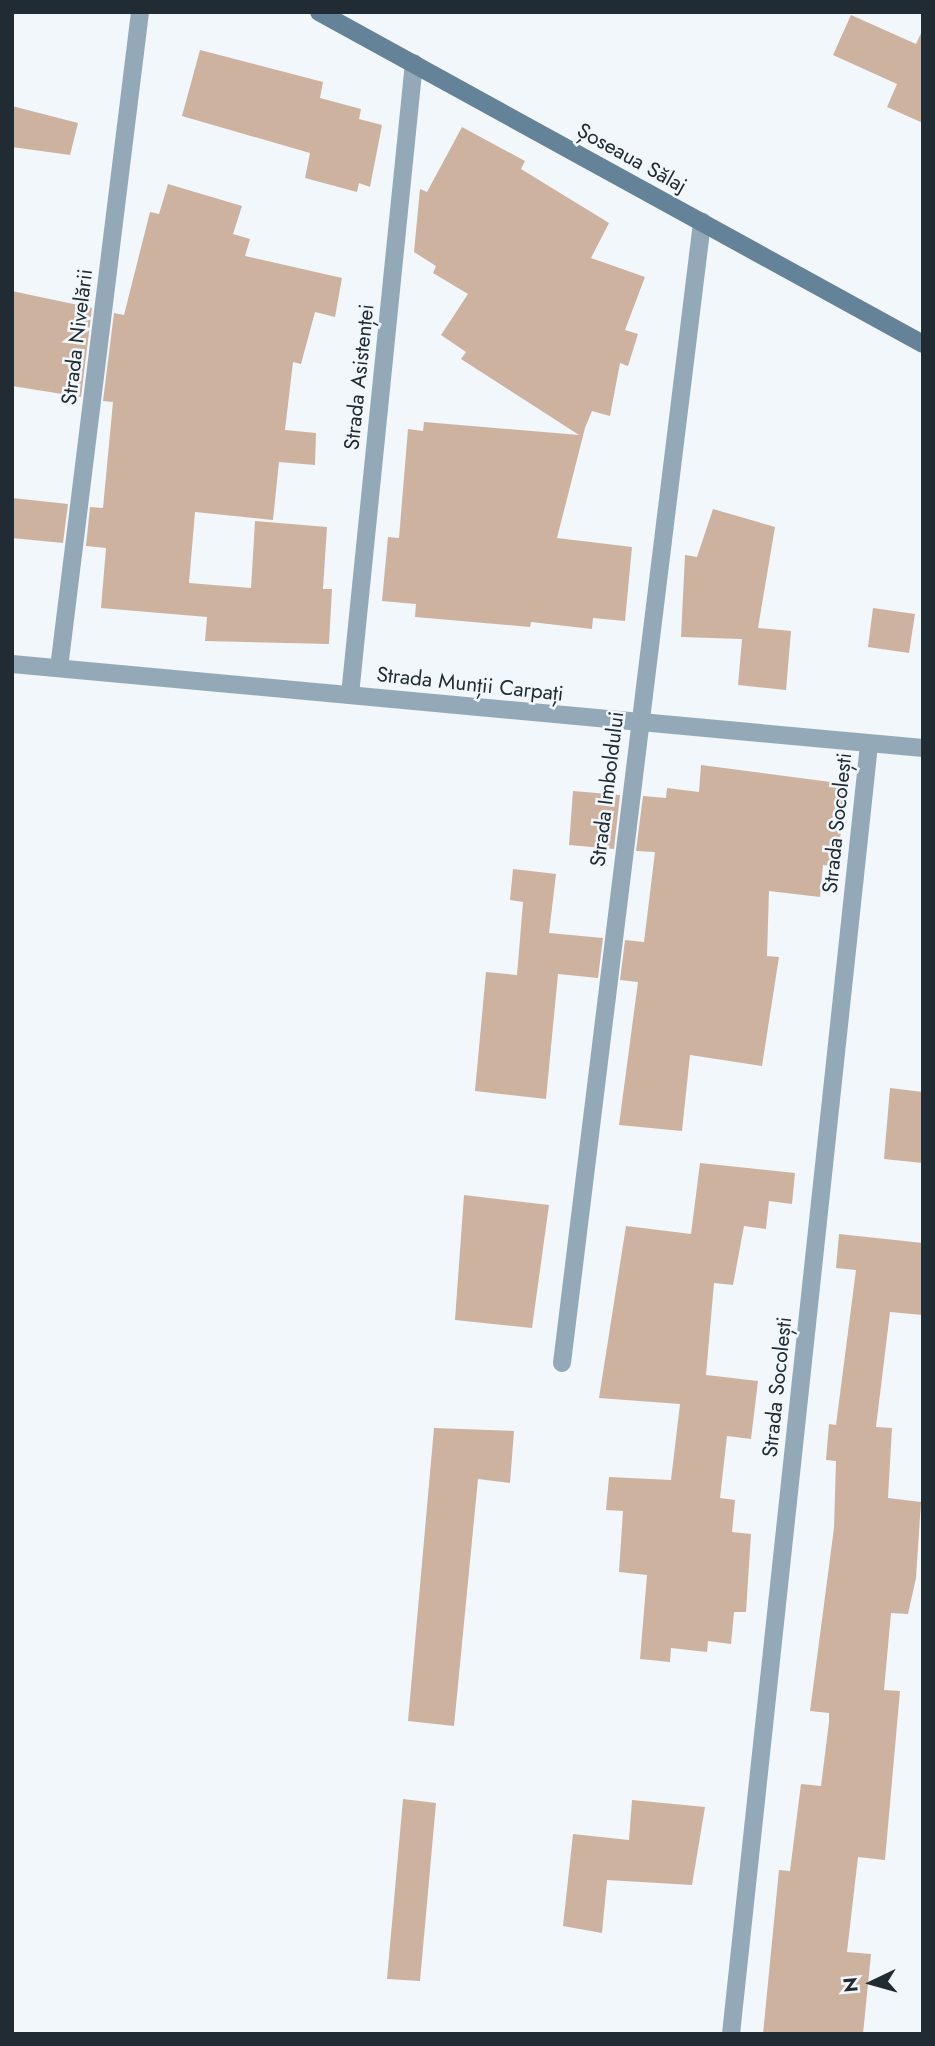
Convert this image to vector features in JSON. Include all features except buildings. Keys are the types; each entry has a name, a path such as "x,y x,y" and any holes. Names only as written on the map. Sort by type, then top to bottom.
{"street":[{"name":"Strada Nivelării","path":"59,668 139,12"},
{"name":"Șoseaua Sălaj","path":"319,12 923,344"},
{"name":"Strada Asistenței","path":"350,695 414,63"},
{"name":"Strada Imboldului","path":"562,1363 637,724 702,222"},
{"name":"Strada Munții Carpați","path":"12,664 637,724 923,748"},
{"name":"Strada Socolești","path":"731,2034 869,744"}]}
